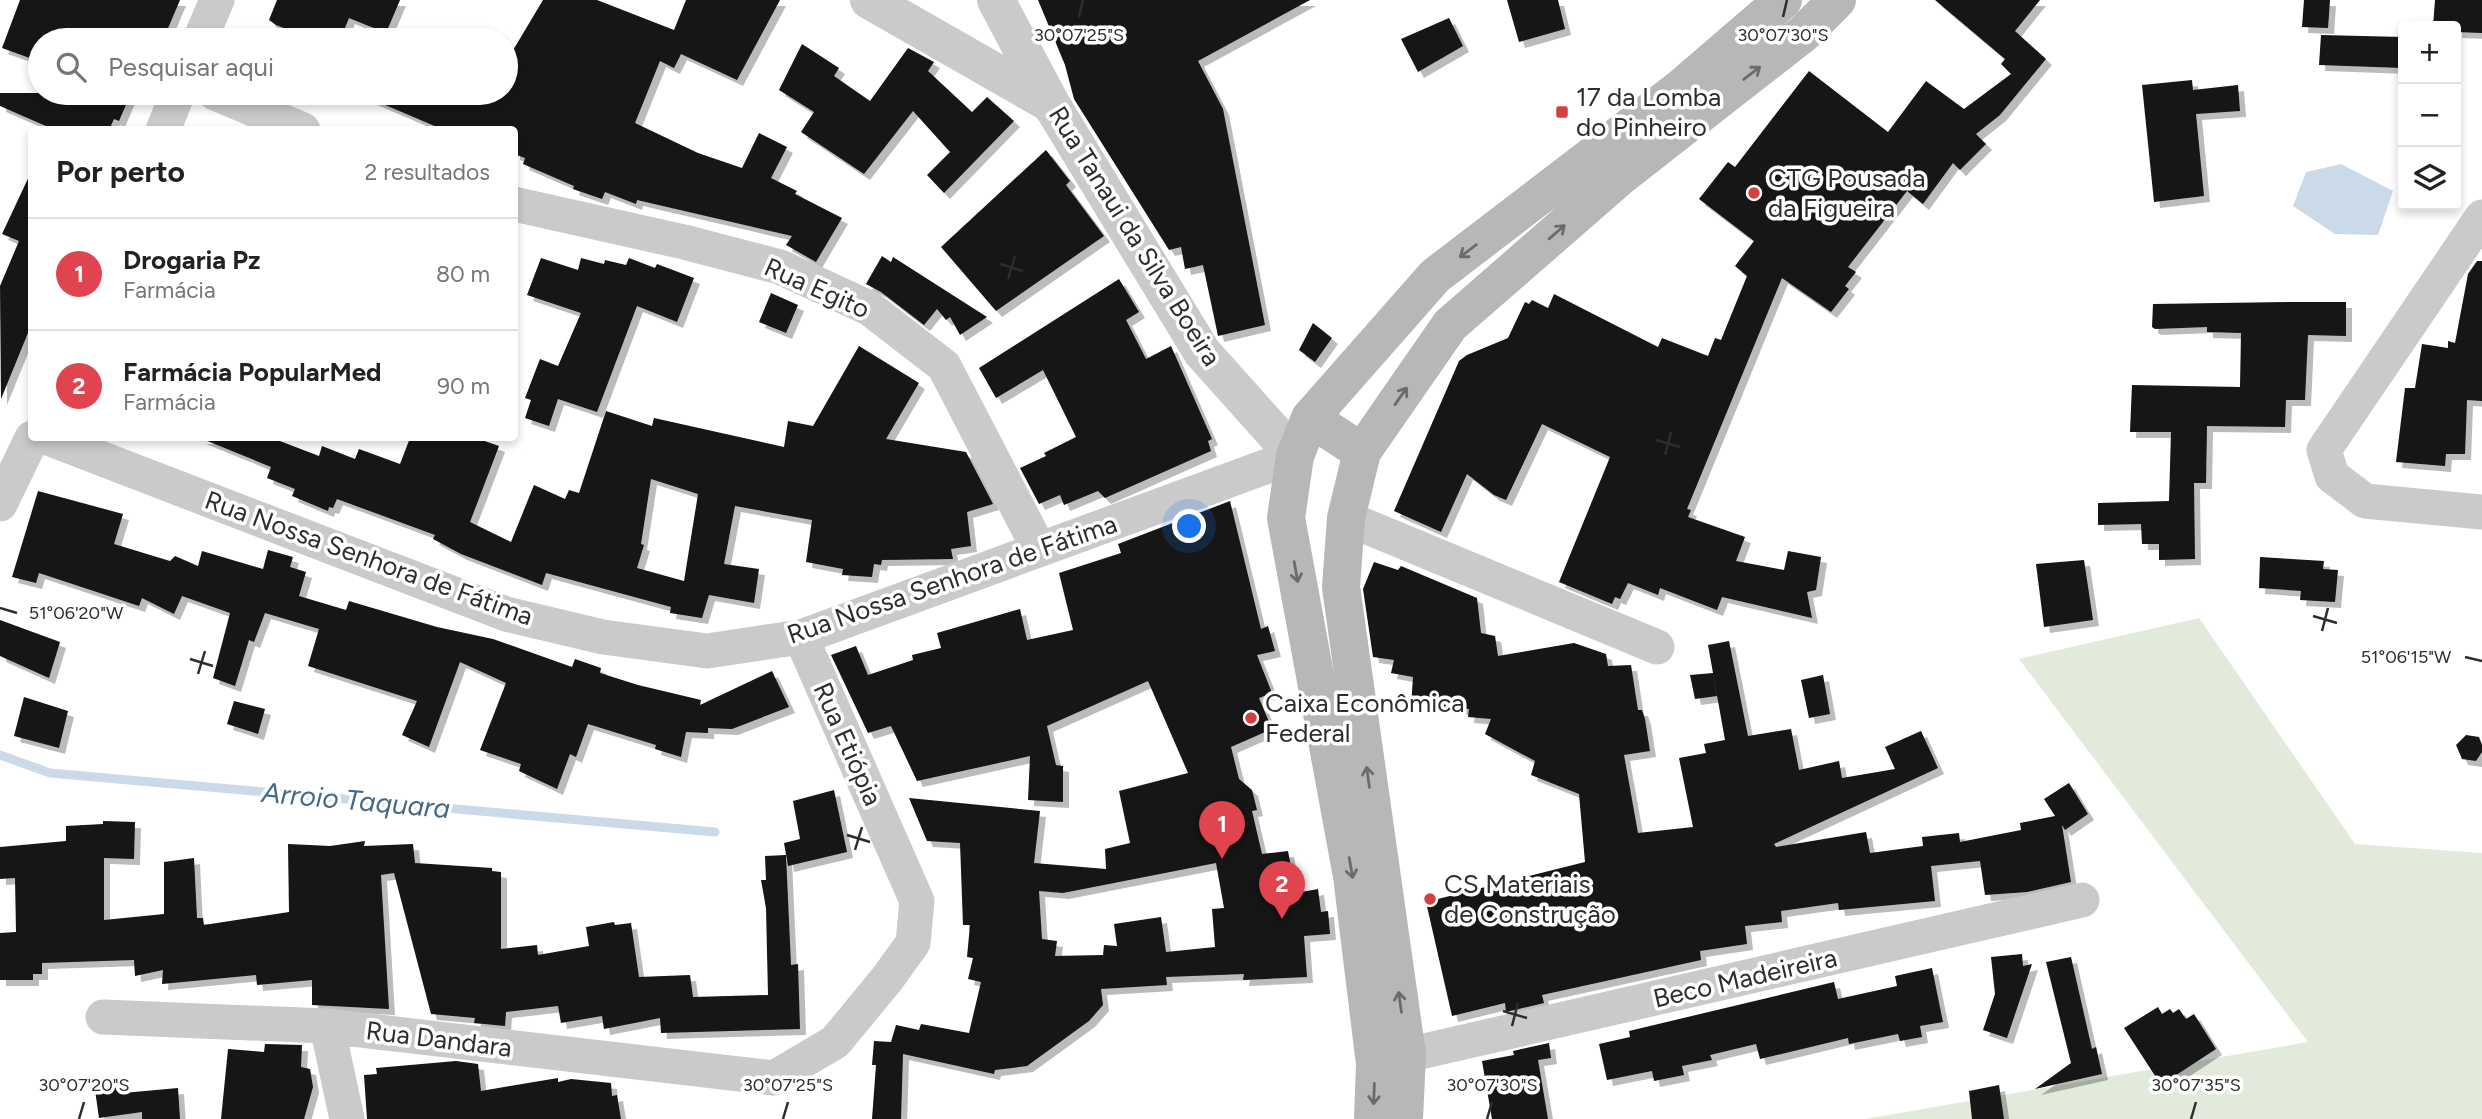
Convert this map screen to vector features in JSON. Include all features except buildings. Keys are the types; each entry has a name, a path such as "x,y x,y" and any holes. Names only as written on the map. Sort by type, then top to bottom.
{"main road":[{"path":"1373,1119 1375,1064 1352,876 1286,518 1295,456 1310,418 1436,276 1682,87 1783,0"},
{"path":"1404,1119 1407,1055 1340,587 1346,518 1362,452 1450,325 1621,176 1804,33 1837,0"},
{"path":"1310,418 1362,452"},
{"path":"1286,518 1346,518"}],"street":[{"path":"205,28 217,0"},
{"path":"869,0 1051,104"},
{"name":"Rua Tanaui da Silva Boeira","path":"996,0 1051,104 1202,352 1295,456"},
{"path":"165,126 173,105"},
{"path":"244,105 293,126"},
{"name":"Rua Egito","path":"518,205 780,267 869,308 944,366 1039,549"},
{"path":"2482,217 2324,450 2332,476 2365,501 2482,512"},
{"path":"0,504 31,441"},
{"name":"Rua Nossa Senhora de Fátima","path":"56,441 506,614 603,637 707,651 801,637 1295,456"},
{"path":"1346,518 1657,647"},
{"name":"Rua Etiópia","path":"774,1078 835,1042 887,979 912,943 917,901 801,637"},
{"name":"Beco Madeireira","path":"1407,1055 2082,900"},
{"name":"Rua Dandara","path":"103,1017 327,1026 774,1078"},
{"path":"327,1026 347,1119"}],"shaded area":[{"path":"2199,618 2355,844 2482,853 2482,1119 1865,1119 2308,1042 2019,659"}],"water":[{"path":"2341,164 2393,191 2378,235 2335,234 2293,206 2306,172"}],"waterway":[{"name":"Arroio Taquara","path":"0,755 50,773 715,832"}],"place":[{"name":"17 da Lomba do Pinheiro","path":"1562,112"},
{"name":"CTG Pousada da Figueira","path":"1754,193"},
{"name":"Caixa Econômica Federal","path":"1251,718"},
{"name":"Drogaria Pz","path":"1222,859"},
{"name":"CS Materiais de Construção","path":"1430,899"},
{"name":"Farmácia PopularMed","path":"1282,919"}]}
